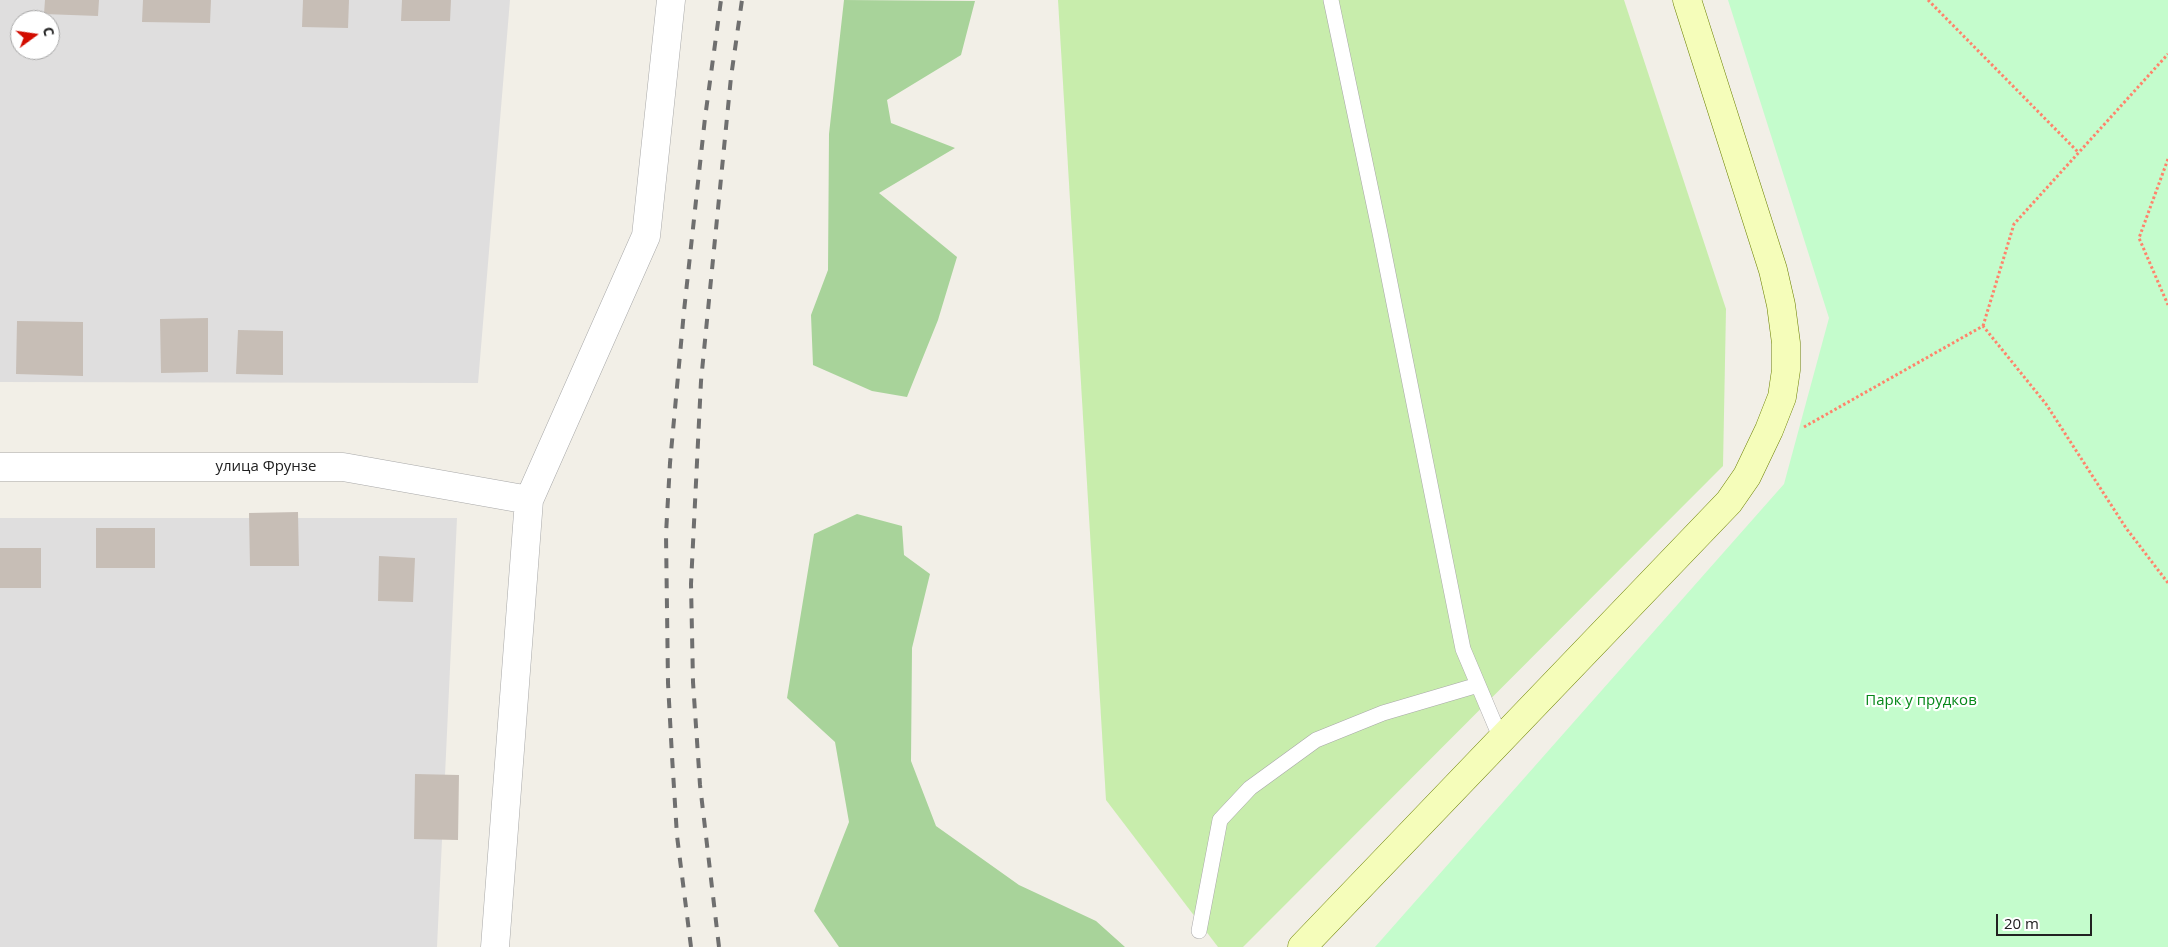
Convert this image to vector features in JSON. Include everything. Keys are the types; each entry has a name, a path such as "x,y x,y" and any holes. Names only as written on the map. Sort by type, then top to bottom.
{"street":[{"path":"495,947 529,500 646,236 671,0"},
{"path":"1302,947 1729,502 1747,476 1782,397 1786,370 1786,343 1773,270 1687,0"},
{"name":"улица Фрунзе","path":"0,467 343,467 529,500"}],"lane":[{"path":"1330,0 1380,233 1463,649 1501,740"},
{"path":"1199,931 1220,820 1250,788 1316,740 1382,713 1478,685"}],"path":[{"path":"1928,0 2079,152"},
{"path":"1803,427 1983,326 2014,224 2168,54"},
{"path":"2168,159 2139,238 2168,306"},
{"path":"1983,326 2046,404 2126,528 2168,583"}],"shaded area":[{"path":"0,0 510,0 478,383 0,382"},
{"path":"0,518 457,518 437,947 0,947"}],"green space":[{"path":"844,0 975,1 961,55 887,100 891,123 955,148 879,193 957,257 938,320 907,397 872,391 813,365 811,315 828,270 829,134"},
{"path":"1058,0 1624,0 1726,309 1723,466 1243,947 1218,947 1106,800"},
{"name":"Парк у прудков","path":"1728,0 2168,0 2168,947 1375,947 1784,484 1829,318"},
{"path":"857,514 902,526 904,555 930,574 912,648 911,761 936,826 1019,885 1096,921 1125,947 839,947 814,911 849,822 835,742 787,698 814,534"}],"building":[{"path":"45,0 99,0 98,16 60,15 60,10 44,10"},
{"path":"143,0 211,0 210,23 142,22"},
{"path":"303,0 349,0 348,28 302,27"},
{"path":"402,0 451,0 450,21 401,21"},
{"path":"208,318 208,372 161,373 160,319"},
{"path":"17,321 83,322 83,376 16,374"},
{"path":"238,330 283,331 283,375 236,374"},
{"path":"298,512 299,566 250,566 249,513"},
{"path":"96,528 155,528 155,568 96,568"},
{"path":"0,548 41,548 41,588 0,588"},
{"path":"379,556 415,558 413,602 378,601"},
{"path":"415,774 459,775 458,840 414,839"}],"railway":[{"path":"691,947 677,836 672,756 668,683 666,534 670,463 684,311 705,118 721,0"},
{"path":"719,947 700,785 693,682 691,584 701,381 731,77 742,0"}]}
